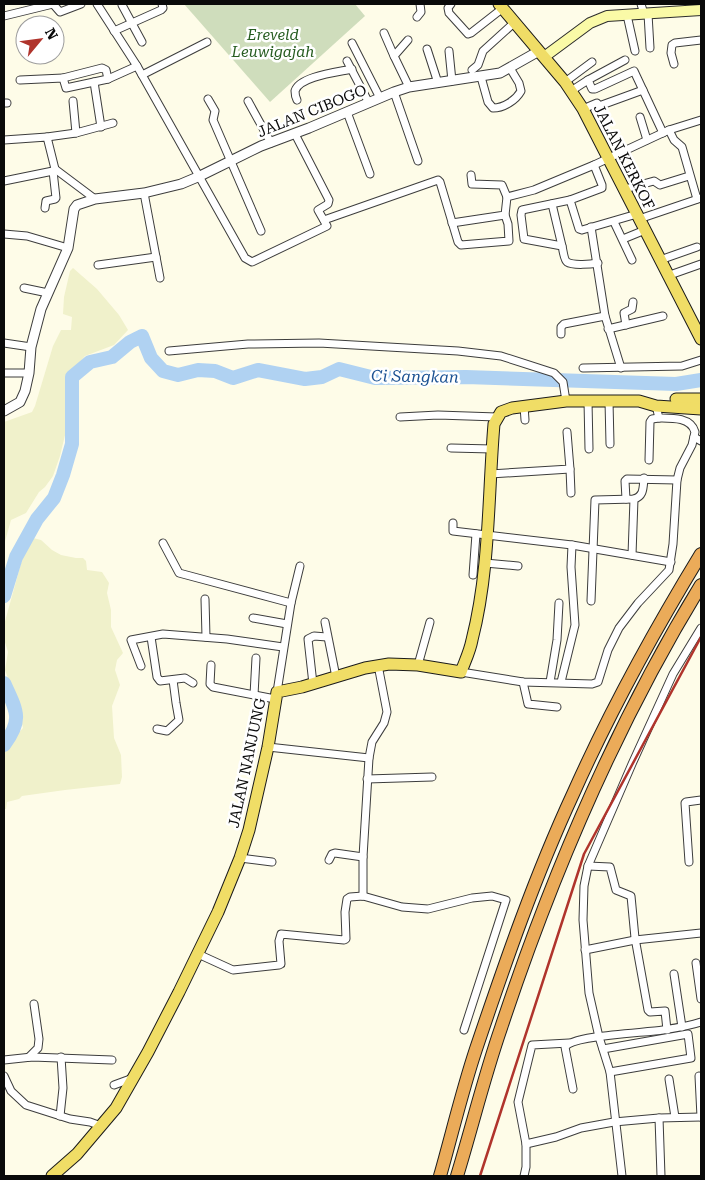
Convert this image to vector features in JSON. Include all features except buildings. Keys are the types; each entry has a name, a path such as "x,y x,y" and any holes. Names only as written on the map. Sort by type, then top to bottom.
{"highway":[{"path":"440,1176 476,1050 526,908 572,796 622,691 701,554"},
{"path":"457,1176 500,1029 542,913 587,803 612,747 657,660 701,585"}],"main road":[{"name":"JALAN KERKOF","path":"501,6 568,87 583,109 609,157 667,276 701,337"},
{"path":"541,54 590,23 607,16 681,7 701,10"},
{"path":"652,404 663,398 701,399"},
{"path":"462,672 472,641 485,563 482,535 494,424 497,417 507,410 524,406 566,401 609,401 701,408"},
{"name":"JALAN NANJUNG","path":"52,1176 77,1154 116,1108 198,954 240,858 249,830 268,747 276,695 378,665 403,663 462,672"}],"street":[{"path":"4,16 53,4 60,12 81,4"},
{"path":"97,4 137,66 245,258 249,261 252,262 326,227 318,210 328,204 329,200 295,134"},
{"path":"114,31 161,10 163,8 162,4"},
{"path":"417,17 421,12 420,4"},
{"path":"451,4 448,8 449,13 468,34 471,34 501,6"},
{"path":"122,5 142,42"},
{"path":"644,11 650,48"},
{"path":"627,15 635,51"},
{"path":"472,70 478,65 483,50 514,22"},
{"path":"384,33 409,87"},
{"path":"394,56 408,40"},
{"path":"674,64 671,53 672,45 701,40"},
{"path":"142,75 207,42"},
{"path":"352,43 380,98"},
{"path":"427,49 438,83"},
{"path":"449,51 452,81"},
{"name":"JALAN CIBOGO","path":"68,248 75,207 80,204 174,186 394,92 409,87 500,73 541,54"},
{"path":"568,87 588,80 625,60"},
{"path":"348,61 369,103"},
{"path":"568,87 592,62"},
{"path":"63,78 66,88 108,79 137,66"},
{"path":"20,80 63,78 102,68 106,70 108,79"},
{"path":"481,77 488,102 493,108 497,108 514,100 521,90 510,68"},
{"path":"297,100 295,93 297,88 309,80 321,74 352,69"},
{"path":"570,200 579,229 582,230 699,199 682,147 666,131 634,71 593,90 588,80"},
{"path":"94,82 101,127"},
{"path":"583,109 597,102 599,106 643,90"},
{"path":"394,92 418,160"},
{"path":"208,99 215,109 213,120 261,231"},
{"path":"73,101 76,134"},
{"path":"248,101 271,143"},
{"path":"347,112 370,174"},
{"path":"640,117 647,140"},
{"path":"507,197 534,190 594,165 666,131 701,120"},
{"path":"4,140 76,134 113,123"},
{"path":"45,208 46,201 55,200 56,198 54,170 46,137"},
{"path":"524,239 521,212 524,209 570,200 602,188 594,165"},
{"path":"4,181 54,170 95,200"},
{"path":"471,175 472,184 502,185 507,197 505,215 510,241"},
{"path":"625,189 654,181 660,185 690,176"},
{"path":"324,220 438,180 460,245 524,239 562,246"},
{"path":"144,193 160,278"},
{"path":"552,204 566,262 598,263"},
{"path":"452,223 505,215"},
{"path":"614,222 632,260"},
{"path":"591,227 605,316 621,368"},
{"path":"623,239 645,230"},
{"path":"4,234 27,236 68,248 41,309 32,347 25,391 20,402 4,411"},
{"path":"660,260 697,247"},
{"path":"98,265 156,258"},
{"path":"667,276 701,264"},
{"path":"24,288 48,293"},
{"path":"626,325 624,313 632,309 633,302"},
{"path":"561,334 561,327 564,324 605,316"},
{"path":"608,328 663,316"},
{"path":"4,343 32,347"},
{"path":"169,351 248,344 319,343 458,351 501,356 554,373 565,386 566,401"},
{"path":"583,368 682,366 701,360"},
{"path":"4,373 29,373"},
{"path":"588,401 589,449"},
{"path":"609,401 610,444"},
{"path":"652,404 659,418"},
{"path":"524,406 525,420"},
{"path":"400,417 438,415 497,417"},
{"path":"462,672 523,682 592,684 598,682 608,650 619,628 638,603 666,574 671,562 677,480 680,468 698,439 694,428 686,421 679,419 652,419 650,422 650,460"},
{"path":"567,432 571,493"},
{"path":"451,448 492,449"},
{"path":"490,474 570,469"},
{"path":"591,601 595,500 634,499 640,497 644,478"},
{"path":"626,499 626,479 677,480"},
{"path":"632,556 634,499"},
{"path":"454,523 453,531 572,545 671,562"},
{"path":"473,575 482,535"},
{"path":"163,542 179,573 291,604"},
{"path":"561,682 575,625 571,567 572,545"},
{"path":"485,563 518,566"},
{"path":"211,664 210,686 254,694 276,695 287,624 300,566"},
{"path":"205,599 206,637"},
{"path":"550,682 557,640 559,603"},
{"path":"253,618 287,624"},
{"path":"325,622 336,677"},
{"path":"418,665 430,622"},
{"path":"622,1176 610,1072 599,1037 589,992 582,904 584,886 588,866 632,764 673,674 701,628"},
{"path":"141,666 131,640 163,634 206,637 284,647"},
{"path":"151,636 157,677 160,681 186,678 193,683"},
{"path":"313,684 308,639 314,636 327,637"},
{"path":"254,694 256,658"},
{"path":"363,896 363,857 369,758 372,742 384,723 387,712 378,665"},
{"path":"157,729 168,731 179,720 173,680"},
{"path":"523,682 528,704 557,707"},
{"path":"268,747 369,758"},
{"path":"368,779 432,777"},
{"path":"689,862 685,803 701,800"},
{"path":"329,860 335,852 363,857"},
{"path":"240,858 272,862"},
{"path":"588,866 610,867 616,890 631,896 635,940 648,1010 650,1012 665,1011 663,1039"},
{"path":"198,954 233,970 279,966 281,962 279,941 281,934 346,940 345,912 347,899 350,897 363,896 402,907 428,909 472,898 492,896 506,900 464,1030"},
{"path":"585,950 635,940 701,933"},
{"path":"696,964 701,999"},
{"path":"674,974 682,1027"},
{"path":"28,1057 38,1048 39,1039 34,1004"},
{"path":"524,1176 526,1144 518,1102 532,1045 569,1043 599,1037 664,1030 701,1022"},
{"path":"603,1049 688,1034 691,1058 610,1072"},
{"path":"569,1043 565,1047 573,1089"},
{"path":"4,1060 28,1057 112,1060"},
{"path":"60,1116 63,1088 61,1057"},
{"path":"4,1076 11,1091 26,1105 101,1126"},
{"path":"526,1144 556,1137 581,1128 616,1122 675,1117 701,1117 699,1076"},
{"path":"114,1085 133,1078"},
{"path":"669,1079 675,1117"},
{"path":"659,1118 661,1176"}],"green space":[{"name":"Ereveld Leuwigajah","path":"184,4 355,4 365,16 270,102"},
{"path":"73,268 97,289 119,315 128,330 114,345 85,356 69,375 66,393 66,431 53,476 39,492 26,513 11,520 4,545 4,422 32,412 53,346 61,330 71,330 72,317 63,314 64,297 70,271"},
{"path":"33,538 41,540 61,555 83,558 86,561 87,570 102,572 109,583 107,593 111,610 111,627 123,653 117,660 115,670 120,685 112,706 114,738 121,755 122,777 120,784 22,796 19,799 7,802 6,809 4,809 4,749 23,728 19,709 5,670 8,652 4,639 4,625 25,549"}],"waterway":[{"name":"Ci Sangkan","path":"4,596 16,557 37,519 54,498 63,475 72,444 72,377 90,362 112,357 130,342 142,336 151,358 163,371 178,375 198,370 215,371 233,378 258,370 305,379 322,377 339,369 375,378 466,377 676,384 701,380"},
{"name":"Ci Sangkan","path":"4,683 15,708 16,715 14,729 4,745"}],"railway":[{"path":"480,1176 584,854 701,637"}]}
